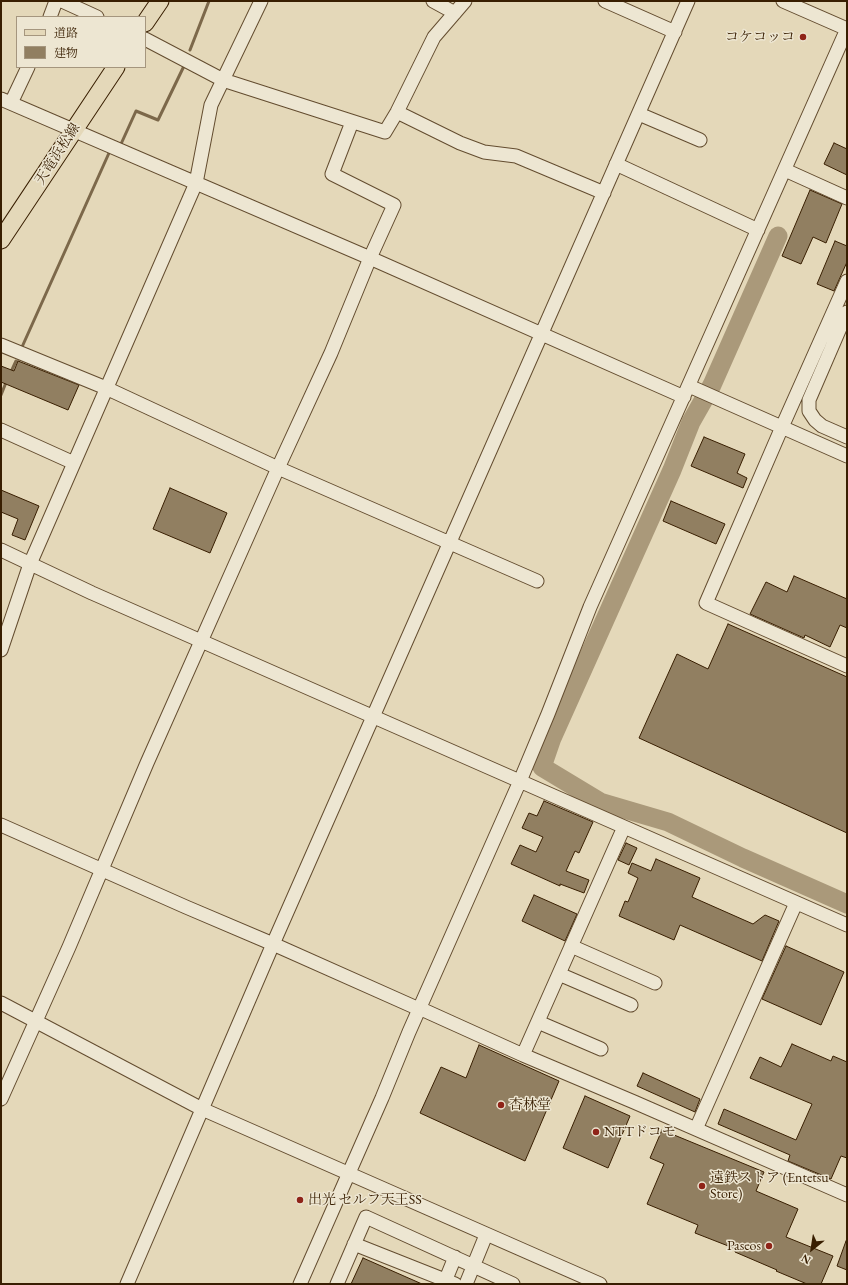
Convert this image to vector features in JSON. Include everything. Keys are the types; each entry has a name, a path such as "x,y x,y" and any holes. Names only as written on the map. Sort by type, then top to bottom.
{"main road":[{"path":"146,22 160,1"},
{"name":"天竜浜松線","path":"1,240 115,68"}],"street":[{"path":"50,16 56,1"},
{"path":"62,1 95,16"},
{"path":"1,650 30,564 196,183 211,105 261,1"},
{"path":"433,1 454,13"},
{"path":"146,40 223,80 385,132 434,37 464,1"},
{"path":"605,1 675,32"},
{"path":"127,1284 273,944 688,1"},
{"path":"300,1284 388,1085 424,1010 548,714 590,607 847,29 783,1"},
{"path":"27,68 6,101 542,334 686,392 701,392 847,456"},
{"path":"396,112 460,143 484,152 516,156 604,194"},
{"path":"638,114 700,140"},
{"path":"1,1099 278,468 332,353 370,258 394,206 332,174 352,122"},
{"path":"616,164 758,230"},
{"path":"785,170 847,198"},
{"path":"847,281 706,603 847,666"},
{"path":"847,312 842,338 808,400 809,411 815,420 822,426 847,437"},
{"path":"1,345 106,388 278,468 538,582"},
{"path":"1,430 74,463"},
{"path":"1,550 92,593 847,925"},
{"path":"1,825 847,1195"},
{"path":"524,1055 624,827"},
{"path":"696,1129 796,903"},
{"path":"571,946 655,983"},
{"path":"559,974 631,1005"},
{"path":"1,1003 113,1064 202,1109 600,1284"},
{"path":"538,1022 600,1049"},
{"path":"337,1284 366,1217 513,1284"},
{"path":"466,1284 486,1235"},
{"path":"354,1244 448,1283 455,1258"}],"building":[{"path":"834,143 847,149 847,175 824,164"},
{"path":"810,190 842,204 826,243 813,237 801,264 782,256"},
{"path":"835,241 847,246 847,262 834,291 817,284"},
{"path":"18,361 79,385 68,410 1,382 1,366 14,371"},
{"path":"704,437 745,454 737,473 747,478 743,488 691,466"},
{"path":"170,488 227,513 210,553 153,529"},
{"path":"1,490 39,506 25,540 12,535 18,519 1,512"},
{"path":"671,501 725,524 716,544 663,521"},
{"path":"794,576 847,599 847,628 840,625 830,647 805,635 804,638 750,614 766,582 787,592"},
{"path":"728,624 847,677 847,833 639,738 677,654 708,669"},
{"path":"544,801 593,822 579,853 575,851 566,871 589,880 584,893 560,884 560,886 511,864 520,845 536,852 543,837 522,828 529,813 537,816"},
{"path":"626,843 637,848 629,865 618,860"},
{"path":"656,859 700,878 692,897 753,924 765,915 779,921 762,961 680,925 674,940 619,916 625,901 628,902 638,878 628,873 632,863 651,871"},
{"path":"534,895 577,914 565,941 522,921"},
{"path":"786,946 844,972 821,1025 762,999"},
{"path":"792,1044 831,1061 833,1056 847,1062 847,1158 841,1156 831,1179 788,1161 790,1155 718,1124 724,1109 796,1140 812,1104 750,1078 760,1057 781,1067"},
{"path":"479,1045 559,1081 525,1161 420,1113 441,1067 466,1078"},
{"path":"643,1073 700,1099 695,1112 637,1086"},
{"name":"NTTドコモ","path":"585,1096 630,1116 608,1168 563,1148"},
{"path":"662,1130 764,1172 756,1191 798,1209 786,1237 833,1256 821,1284 807,1284 776,1271 777,1270 735,1252 736,1249 695,1233 698,1225 647,1204 664,1164 650,1158"},
{"path":"847,1241 847,1270 837,1266"},
{"path":"363,1258 422,1284 351,1284"}],"waterway":[{"path":"190,50 209,1"},
{"path":"121,144 136,111 158,120 184,66"},
{"path":"22,347 109,153"},
{"path":"778,236 712,385 691,422 672,470 552,738 542,767 600,802 668,822 743,858 847,904"},
{"path":"10,374 16,361"},
{"path":"1,395 7,380"}],"place":[{"name":"コケコッコ","path":"803,37"},
{"name":"杏林堂","path":"501,1105"},
{"name":"NTTドコモ","path":"596,1132"},
{"name":"遠鉄ストア (Entetsu Store)","path":"702,1186"},
{"name":"出光 セルフ天王SS","path":"300,1200"},
{"name":"Paseos","path":"769,1246"}]}
